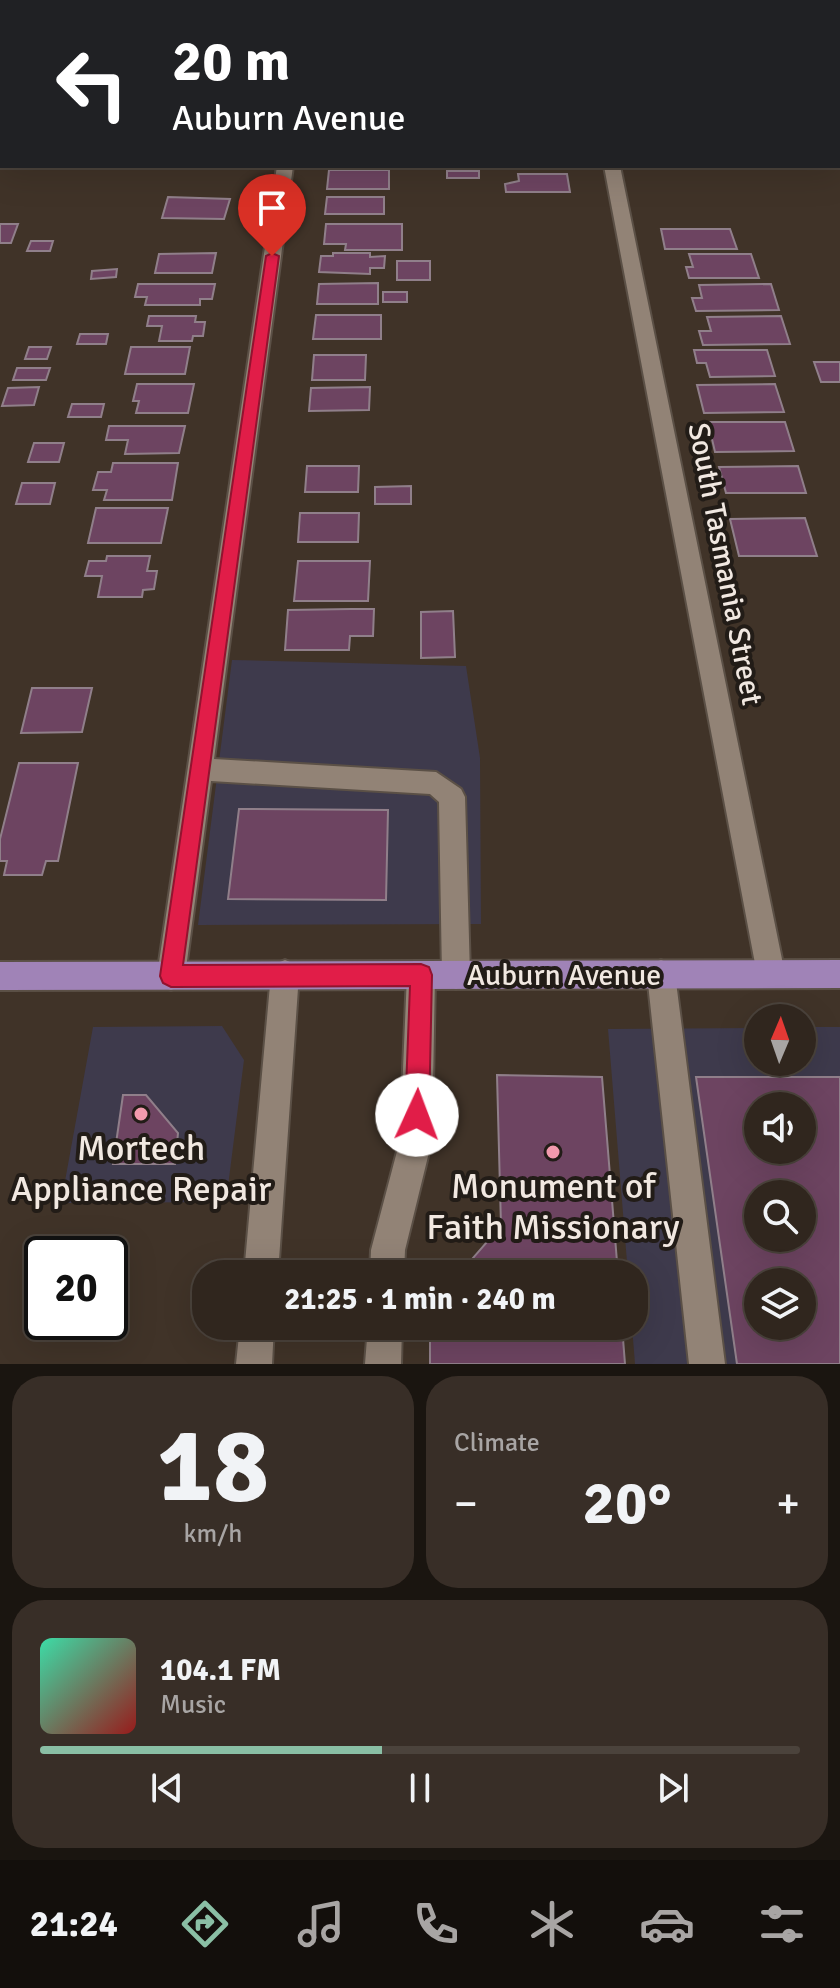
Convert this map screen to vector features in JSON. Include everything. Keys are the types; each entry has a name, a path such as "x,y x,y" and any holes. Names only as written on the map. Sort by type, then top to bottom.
{"main road":[{"name":"Auburn Avenue","path":"0,976 840,974"}],"street":[{"path":"171,976 285,168"},
{"name":"South Tasmania Street","path":"612,168 771,974"},
{"path":"200,769 436,783 452,797 456,975"},
{"path":"262,1260 285,974"},
{"path":"661,974 707,1364"},
{"path":"388,1260 416,1140 421,975"},
{"path":"254,1364 256,1340"},
{"path":"383,1364 384,1340"}],"shaded area":[{"path":"232,660 466,666 480,758 481,924 198,925"},
{"path":"222,1026 244,1060 226,1202 61,1203 93,1027"},
{"path":"816,1027 840,1027 840,1364 635,1364 633,1340 648,1340 648,1260 627,1260 608,1029 744,1028 744,1076 816,1076"}],"building":[{"path":"329,170 389,170 389,189 327,189"},
{"path":"447,171 479,171 479,178 447,178"},
{"path":"518,174 567,174 570,192 506,192 505,184 519,181"},
{"path":"168,197 230,199 224,219 162,218"},
{"path":"327,197 384,197 384,214 325,214"},
{"path":"0,224 18,224 11,243 0,243"},
{"path":"326,224 402,224 402,250 345,250 346,244 324,244"},
{"path":"661,229 730,229 737,249 665,249"},
{"path":"31,241 53,241 50,251 27,251"},
{"path":"216,253 212,273 155,273 159,254"},
{"path":"333,253 385,256 384,268 370,268 370,274 319,272 321,256 333,256"},
{"path":"689,254 751,254 759,278 689,278 686,267 693,267"},
{"path":"397,261 430,261 430,280 397,280"},
{"path":"117,269 116,277 91,279 92,271"},
{"path":"378,283 378,304 317,304 319,284"},
{"path":"138,284 215,284 212,299 200,299 200,305 145,305 147,297 135,297"},
{"path":"771,284 779,310 696,311 692,298 702,298 699,285"},
{"path":"383,292 407,292 407,302 383,302"},
{"path":"316,315 381,315 381,339 313,339"},
{"path":"149,316 196,316 195,322 205,322 203,336 193,336 192,341 159,341 162,326 147,326"},
{"path":"781,316 790,344 703,345 699,331 711,331 707,317"},
{"path":"80,334 108,334 106,344 77,344"},
{"path":"29,347 51,347 47,359 25,359"},
{"path":"131,347 190,347 185,374 125,374"},
{"path":"694,350 767,350 775,376 710,377 706,363 697,363"},
{"path":"314,355 366,355 365,380 312,380"},
{"path":"814,362 840,362 840,382 821,382"},
{"path":"17,368 50,368 46,380 13,380"},
{"path":"137,384 194,384 188,413 136,413 139,401 133,401"},
{"path":"775,384 784,412 704,413 697,385"},
{"path":"39,387 34,405 2,406 8,388"},
{"path":"370,387 369,410 309,411 311,388"},
{"path":"72,404 104,404 101,417 68,417"},
{"path":"708,422 785,422 794,451 715,452"},
{"path":"109,426 185,426 179,453 125,454 128,440 106,440"},
{"path":"34,443 64,443 59,462 28,462"},
{"path":"113,463 178,463 172,500 104,500 107,490 93,490 98,472 111,472"},
{"path":"307,466 359,466 358,492 305,492"},
{"path":"798,466 806,493 726,493 719,467"},
{"path":"22,483 55,483 50,504 16,504"},
{"path":"411,486 411,504 375,504 375,487"},
{"path":"96,508 168,508 161,543 88,543"},
{"path":"300,513 359,513 358,542 298,542"},
{"path":"805,518 817,556 739,556 730,519"},
{"path":"107,556 150,556 147,571 157,571 154,589 143,590 142,597 98,597 102,576 85,576 89,561 106,561"},
{"path":"298,561 370,561 368,601 294,601"},
{"path":"374,609 373,636 350,636 349,650 285,650 288,610"},
{"path":"453,611 455,657 421,658 421,612"},
{"path":"32,688 92,688 82,732 21,733"},
{"path":"19,763 78,763 58,861 46,861 42,875 4,875 7,861 0,861 0,839"},
{"path":"239,809 388,810 386,900 228,899"},
{"name":"Monument of Faith Missionary","path":"497,1075 602,1077 617,1260 471,1260 501,1226"},
{"path":"696,1077 840,1077 840,1364 737,1364"},
{"name":"Mortech Appliance Repair","path":"123,1095 146,1095 178,1133 175,1164 113,1164"},
{"name":"Monument of Faith Missionary","path":"430,1340 623,1340 625,1364 430,1364"}],"place":[{"name":"Mortech Appliance Repair","path":"141,1114"},
{"name":"Monument of Faith Missionary","path":"553,1152"}],"route":[{"path":"272,256 171,976 421,975 417,1115"}]}
